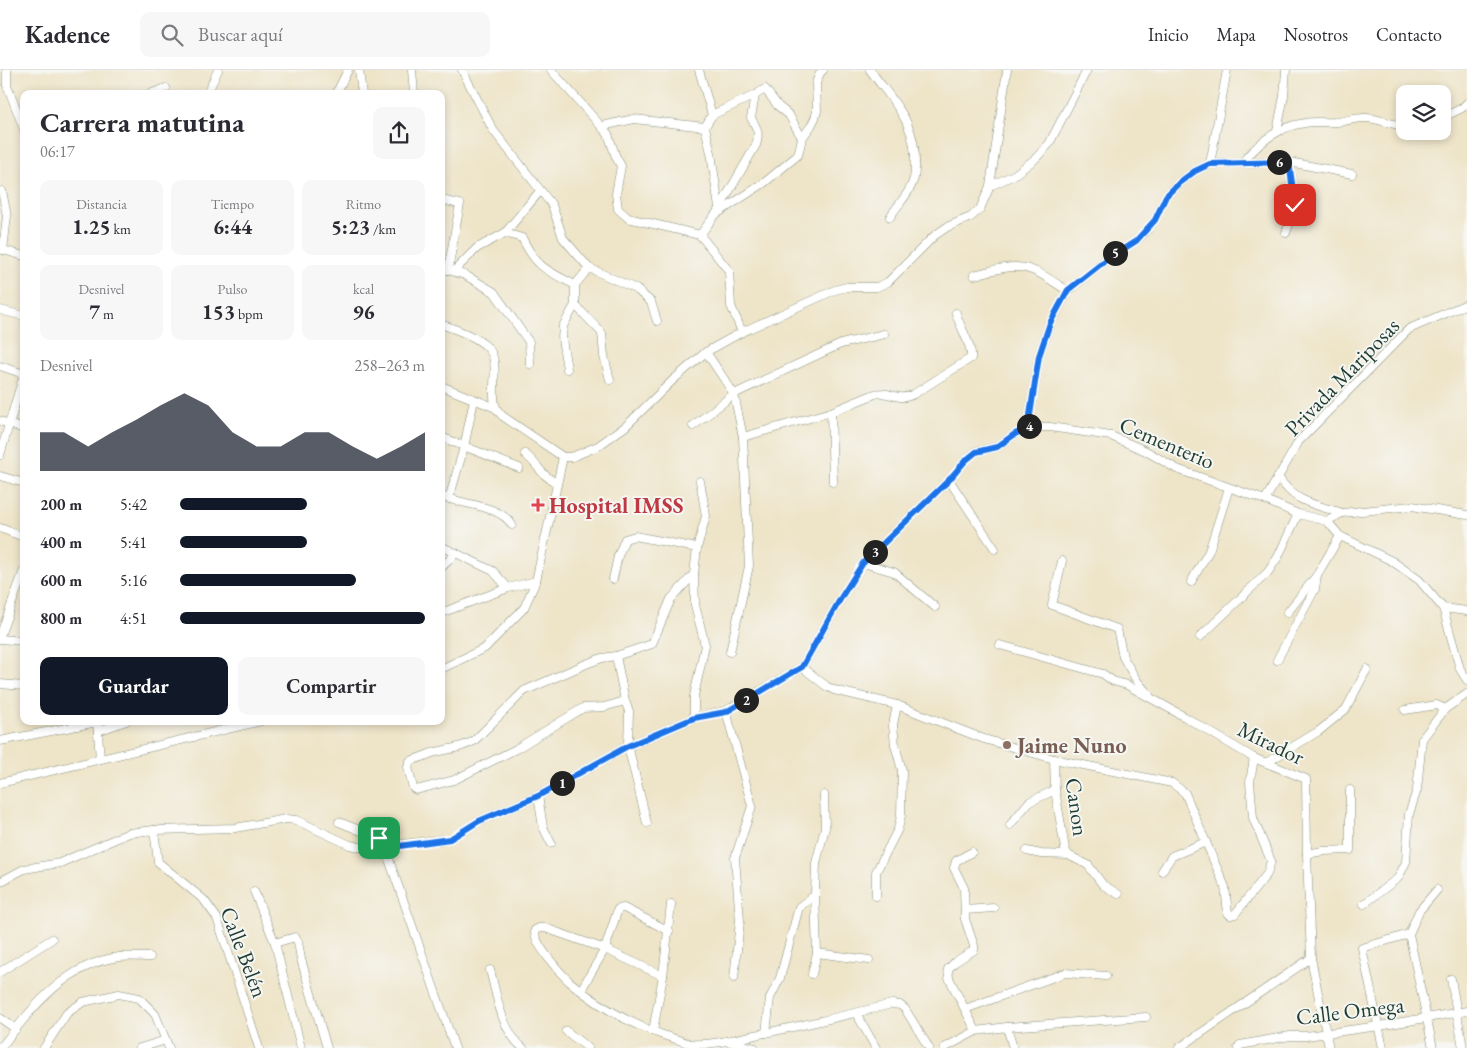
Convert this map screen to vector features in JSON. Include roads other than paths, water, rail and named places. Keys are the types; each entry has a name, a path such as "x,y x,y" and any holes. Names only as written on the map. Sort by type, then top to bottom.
{"street":[{"path":"7,70 7,85 20,119"},
{"path":"209,90 218,70"},
{"path":"338,90 348,70"},
{"path":"358,70 361,90"},
{"path":"412,70 414,90"},
{"path":"462,70 493,130 552,205 563,238 590,268 636,290 651,302 657,321"},
{"path":"551,70 608,134 621,166 616,194 618,209 628,218 700,235 729,271 731,306 742,332"},
{"path":"699,70 712,115"},
{"path":"717,212 764,183 798,155 802,138 815,118 817,111 816,83 820,73 824,70"},
{"path":"870,70 907,119 913,135 914,180 909,191 890,217"},
{"path":"445,388 496,408 504,417 563,457 572,457 598,446 626,426 673,380 706,352 742,332 835,290 847,287 877,287 888,282 934,236 947,227 976,213 980,209 990,186 1007,70"},
{"path":"990,186 1014,175 1049,144 1087,70"},
{"path":"1210,164 1227,70"},
{"path":"1277,131 1284,96 1286,70"},
{"path":"161,90 166,88"},
{"path":"717,212 711,152 705,127 712,115 765,89 778,106 789,116 802,138"},
{"path":"700,235 717,212 756,145 759,136 751,118 756,95"},
{"path":"1451,114 1467,103"},
{"path":"1242,163 1254,149 1277,131 1305,122 1334,123 1362,117 1396,126"},
{"path":"602,126 634,119 705,127"},
{"path":"1286,234 1295,205 1289,162"},
{"path":"1028,428 1039,356 1050,323 1068,290 1106,260 1136,241 1155,220 1166,196 1180,182 1195,171 1210,164 1289,162 1352,174"},
{"path":"2,191 7,216 1,250 20,255"},
{"path":"448,270 477,248 505,233 540,191"},
{"path":"445,201 460,204 448,270"},
{"path":"505,233 522,238 536,262 548,271 575,285"},
{"path":"974,275 1015,266 1024,267 1068,290"},
{"path":"567,369 562,339 564,326 575,305 575,285 590,268"},
{"path":"448,270 465,275 494,292 529,342 530,364"},
{"name":"Privada Mariposas","path":"1265,500 1299,441 1409,329 1467,304"},
{"path":"575,305 602,333 604,356 610,380"},
{"path":"0,310 20,315"},
{"path":"743,437 830,412 881,393 901,399 907,398 972,358 956,313"},
{"path":"445,326 472,336 489,349 495,368 494,395 496,408"},
{"path":"693,426 734,394 841,344 884,334"},
{"path":"706,352 734,394 743,437 749,566 730,652"},
{"path":"0,366 20,373"},
{"path":"0,455 20,387"},
{"path":"474,400 464,447 445,498 483,506 508,519 512,525"},
{"path":"830,412 833,482"},
{"path":"0,421 20,428"},
{"name":"Cementerio","path":"802,667 863,563 949,480 965,461 976,452 997,447 1015,434 1028,428 1050,427 1111,436 1146,451 1177,469 1265,500 1298,514 1327,522"},
{"path":"445,439 519,468"},
{"path":"525,454 533,460 546,478 557,483"},
{"path":"445,667 485,648 524,608 536,581 563,457"},
{"path":"0,476 20,482"},
{"path":"1278,477 1297,498 1342,513 1412,506 1467,515"},
{"path":"949,480 995,549"},
{"path":"694,718 694,696 705,645 695,605 694,574 697,548 706,516 700,481"},
{"path":"1192,582 1209,551 1229,488"},
{"path":"1342,513 1327,522 1340,536 1392,562 1419,580 1443,608 1460,670 1467,680"},
{"path":"1200,637 1268,572 1278,557 1298,514"},
{"path":"0,528 20,536"},
{"path":"613,579 618,556 625,539 635,536 697,548"},
{"path":"1287,613 1317,575 1340,536"},
{"path":"445,548 493,571 508,588"},
{"path":"445,564 456,553"},
{"path":"1062,561 1052,605 1117,629 1123,657 1137,681 1156,702"},
{"path":"863,563 894,572 935,607"},
{"path":"625,701 604,707 583,708 516,749 454,780 416,790 413,788 408,767 410,761 433,753 457,749 474,741 524,691 602,658 616,656 652,644 671,599 694,574"},
{"path":"1277,660 1315,589 1317,575"},
{"path":"445,612 508,588 536,581"},
{"path":"20,592 0,638 20,640"},
{"path":"1443,608 1466,612"},
{"name":"Mirador","path":"1000,645 1102,674 1114,681 1127,685 1254,758 1306,779 1306,854 1311,958 1329,1048"},
{"path":"616,656 625,701 629,711 628,746 647,823"},
{"path":"0,882 24,869 60,863 129,833 154,830 235,828 286,819 296,820 350,845 364,848 385,848 450,839 479,821 538,796 628,746 694,718 726,712 802,667 834,690 897,705 984,739 1054,759 1172,783 1185,793 1225,887 1228,913 1230,915 1235,914 1268,874 1271,861 1253,818 1250,782 1254,758"},
{"path":"1266,763 1319,731 1346,709 1367,669"},
{"path":"0,684 20,686"},
{"path":"1364,904 1398,878 1406,862 1408,814 1417,790 1422,739 1445,709 1467,694"},
{"path":"876,896 876,872 898,829 901,816 902,770 893,725 897,705"},
{"path":"1404,710 1437,705 1445,709"},
{"path":"726,712 752,806 735,858 740,921 734,978"},
{"path":"0,741 82,725"},
{"path":"97,725 100,760"},
{"path":"98,731 115,725"},
{"path":"0,783 245,725"},
{"name":"Canon","path":"1054,759 1055,790 1065,849 1068,855 1088,865 1103,885 1118,894"},
{"path":"1010,825 1029,802 1055,790"},
{"path":"1306,854 1350,850 1350,790"},
{"path":"812,974 817,952 816,863 825,828 824,795"},
{"path":"538,796 543,827 551,843"},
{"path":"339,822 379,838 385,848 455,1048"},
{"name":"Calle Belén","path":"154,830 158,862 204,900 217,918 259,1048"},
{"path":"1162,871 1172,856 1206,842"},
{"path":"1027,851 1041,854 1068,855"},
{"path":"972,852 956,861 954,868 964,888 964,919 974,950 955,962 948,969 949,978 976,1031"},
{"path":"1433,1048 1409,934 1419,910 1437,890"},
{"path":"254,891 275,943 302,1048"},
{"path":"766,1033 770,998 780,978 799,907 815,895"},
{"path":"652,1031 663,976 671,904"},
{"path":"580,990 605,949 618,909 621,907 669,931"},
{"path":"965,910 994,908"},
{"path":"663,976 605,949 545,928 535,930 536,941 564,977 580,990 621,1018 652,1031 692,1044 726,1041 892,1004 900,1005 905,1009 929,1048"},
{"path":"1383,1048 1362,948 1409,934"},
{"path":"275,943 295,937 298,942 301,959 327,1048"},
{"path":"0,972 52,939"},
{"path":"817,952 869,960"},
{"path":"1,1046 53,987 81,968 118,957 150,957"},
{"path":"1179,1048 1311,958"},
{"path":"490,970 504,1022 523,1048"},
{"path":"965,1009 1065,973 1106,976"},
{"path":"1451,979 1463,1048"},
{"path":"44,1048 66,1013 83,1002 119,994 139,998 155,1014 168,1048"},
{"name":"Calle Omega","path":"1238,1048 1240,1045 1290,1036 1378,1026 1467,1011"},
{"path":"856,1013 876,1048"},
{"path":"944,1048 976,1031 1146,1017"},
{"path":"0,1018 16,1029"},
{"path":"1007,1027 1013,1048"},
{"path":"566,1031 588,1048"},
{"path":"1276,1039 1278,1048"},
{"path":"140,1048 166,1040"},
{"path":"726,1041 755,1048"}],"place":[{"name":"Hospital IMSS","path":"538,505"},
{"name":"Jaime Nuno","path":"1007,745"}]}
